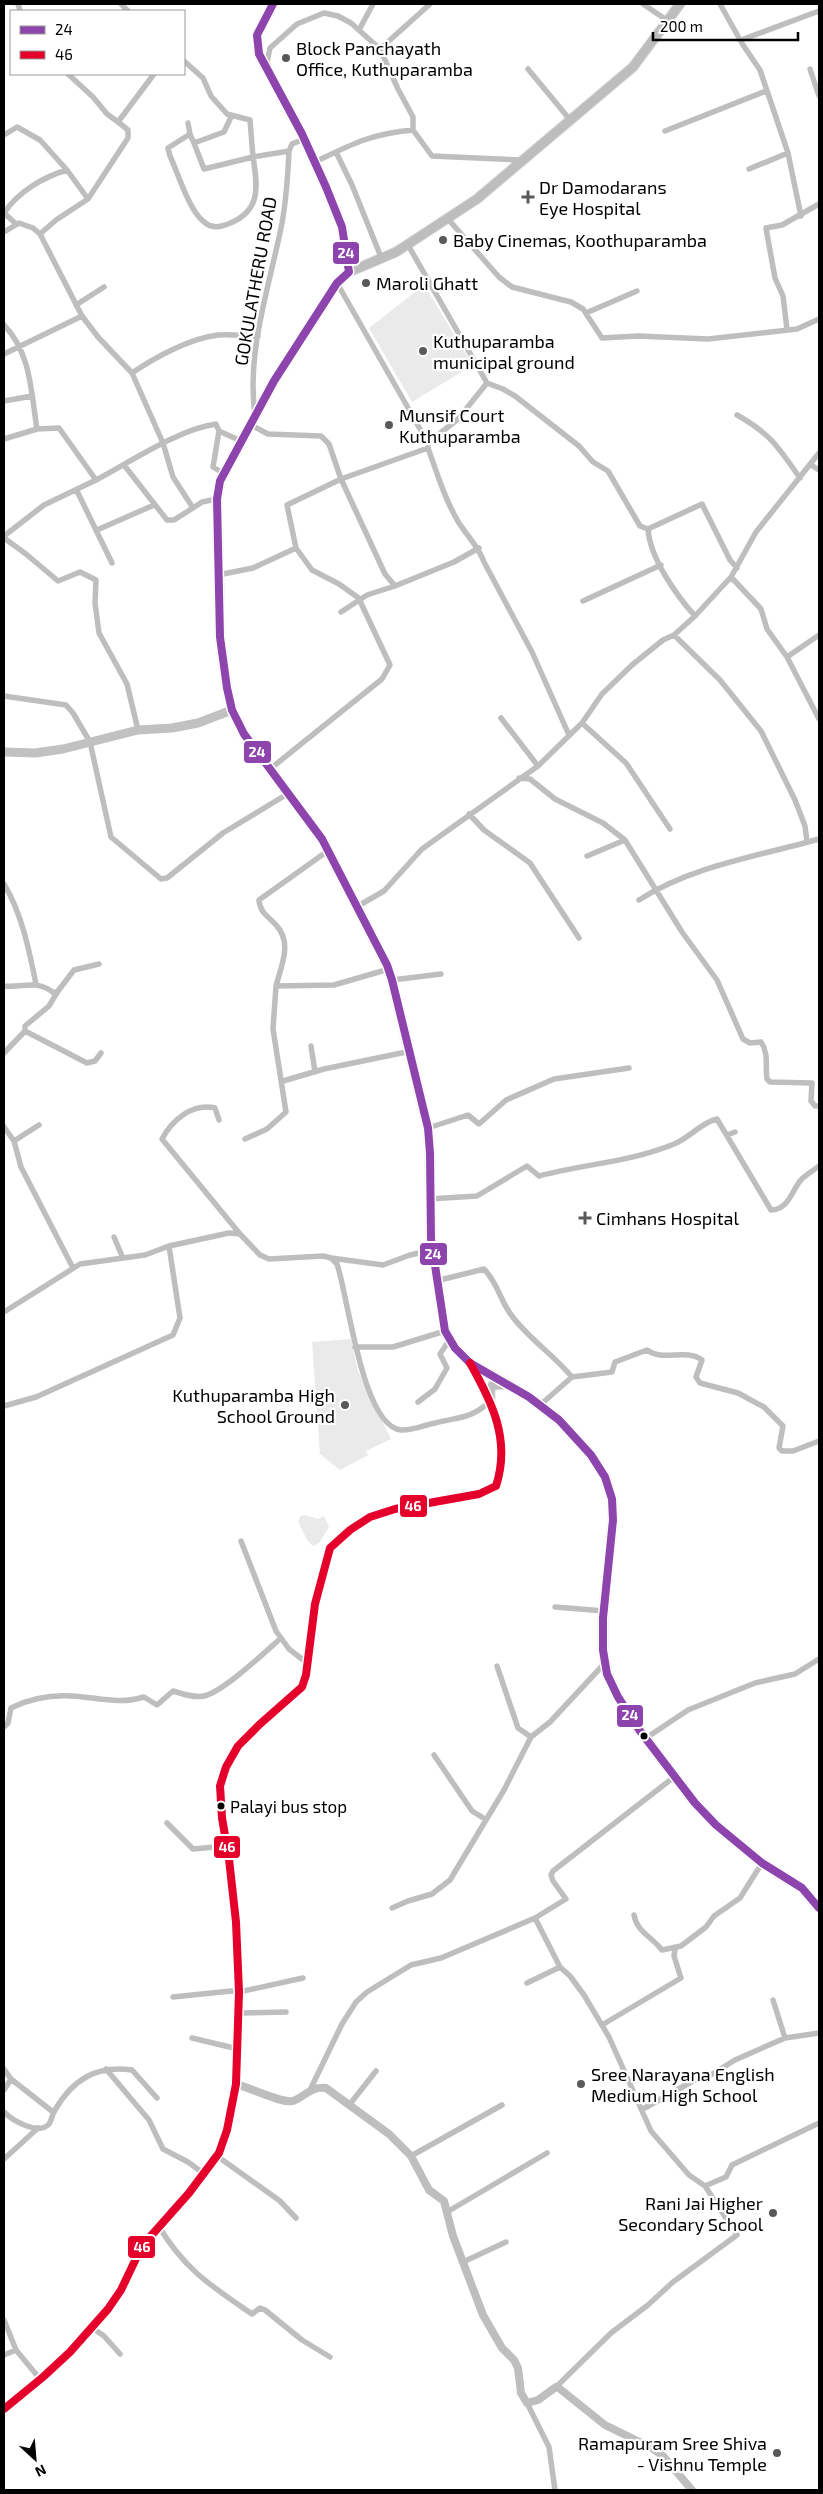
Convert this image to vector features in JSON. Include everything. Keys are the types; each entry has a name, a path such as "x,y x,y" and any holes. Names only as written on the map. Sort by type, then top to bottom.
{"main road":[{"path":"273,4 257,35 258,49 265,68 315,162 342,227 349,272"},
{"path":"4,2408 40,2379 108,2310 121,2290 142,2246 217,2156 227,2130 236,2084 239,1992 236,1922 222,1818 220,1786 226,1767 238,1746 302,1687 315,1604 330,1548 370,1517 395,1509 479,1494 496,1486 502,1468 498,1424 490,1401 470,1363 450,1340 445,1331 432,1250 428,1128 411,1051 389,969 329,850 244,734 232,710 222,663 218,575 217,500 223,474 274,381 337,284 349,272 408,245 477,199 571,121 597,95 633,67 680,4"},
{"path":"4,752 35,753 138,730 191,725 232,710"},
{"path":"470,1363 508,1384 559,1420 591,1455 605,1477 610,1492 614,1520 604,1611 603,1650 607,1674 618,1697 674,1777 716,1825 762,1864 802,1888 819,1908"},
{"path":"484,1389 486,1381 496,1377"},
{"path":"490,1401 490,1390 494,1385 508,1384"}],"street":[{"path":"359,30 373,4"},
{"path":"380,49 430,4"},
{"path":"644,4 668,21"},
{"path":"720,4 760,70 788,154 801,216"},
{"path":"741,40 819,11"},
{"path":"265,68 270,48 297,24 324,13 338,16 359,30 380,49 413,117 413,130 432,156 522,160"},
{"path":"185,62 203,78 211,96 231,117 250,120 256,192 251,210 221,227 212,226 197,216 170,156 168,148 190,134"},
{"path":"528,69 571,121"},
{"path":"810,69 819,96"},
{"path":"40,234 56,220 88,199 128,138 128,130 107,114 93,97 69,75"},
{"path":"118,122 153,75"},
{"path":"665,130 766,91"},
{"path":"194,143 224,132 226,124 231,117"},
{"path":"188,123 190,134 204,169 253,157 289,151 292,144 304,139"},
{"path":"4,135 17,127 40,140 67,170 88,199"},
{"path":"315,162 360,140 385,132 413,130"},
{"name":"GOKULATHERU ROAD","path":"253,421 252,397 258,336 283,220 289,171 289,151"},
{"path":"336,152 352,185 381,258"},
{"path":"749,169 788,154"},
{"path":"67,170 22,192 14,199 4,213 15,223 33,228 40,234 82,316 98,337 132,373 163,443 173,477 193,508"},
{"path":"787,329 783,296 775,278 766,228 782,225 801,216 819,204"},
{"path":"448,219 499,277 512,287 571,302 583,309 598,336 609,339 638,336 708,339 797,329 819,319"},
{"path":"4,232 15,223"},
{"path":"408,245 487,383 504,389 515,396 579,446 593,462 608,470 640,526 648,529 702,504 730,560 737,568"},
{"path":"337,284 428,446 444,492 455,516 479,548 484,562 552,695 569,735"},
{"path":"76,304 104,287"},
{"path":"586,313 637,291"},
{"path":"4,354 21,348 82,316"},
{"path":"4,325 21,348 26,359 37,429"},
{"path":"132,373 156,358 200,339 223,335 258,336"},
{"path":"270,769 382,679 390,665 360,600 340,584 312,570 296,548 287,505 340,479 428,446 458,419 487,383"},
{"path":"4,400 32,396"},
{"path":"737,414 760,427 771,437 800,478"},
{"path":"253,421 268,434 321,436 329,444 340,479 385,574 395,586"},
{"path":"138,730 127,684 99,633 95,603 96,580 80,572 58,581 4,537 44,505 77,491 163,443 205,426 216,424 219,431 213,467 223,474"},
{"path":"4,438 37,429 59,428 96,480"},
{"path":"219,431 242,441"},
{"path":"358,906 384,891 422,849 538,766 582,723 602,694 632,665 663,640 674,635 695,616 737,568 756,532 819,453"},
{"path":"811,464 819,470"},
{"path":"124,465 154,505 171,522 202,502 217,500"},
{"path":"77,491 112,563"},
{"path":"97,530 154,505"},
{"path":"648,529 653,552 671,588 695,616"},
{"path":"218,575 232,574 253,568 296,548"},
{"path":"342,612 360,600 454,562 479,548"},
{"path":"582,601 661,565"},
{"path":"730,577 761,609 767,629 787,656 819,719"},
{"path":"674,635 720,680 761,731 795,800 805,826 808,842"},
{"path":"787,656 819,635"},
{"path":"4,696 66,705 90,742 111,837 160,879 167,878 223,834 289,794"},
{"path":"501,718 538,766"},
{"path":"582,723 626,763 670,829"},
{"path":"519,778 530,779 555,798 603,823 625,840 682,932 717,980 743,1039 750,1042 761,1042 766,1049 767,1079 770,1082 812,1083 811,1101 816,1106 819,1106"},
{"path":"469,814 484,830 530,864 579,938"},
{"path":"639,900 655,890 698,872 819,839"},
{"path":"587,856 625,840"},
{"path":"245,1139 267,1129 286,1112 283,1081 273,1029 276,986 286,948 284,938 277,926 260,908 259,900 329,850"},
{"path":"4,884 11,896 29,948 36,984"},
{"path":"4,1053 25,1031 25,1026 49,1006 74,970 99,964"},
{"path":"276,986 334,985 389,969"},
{"path":"392,980 441,974"},
{"path":"4,986 14,987 36,984 46,987 54,993 58,992"},
{"path":"25,1031 87,1063 95,1061 101,1053"},
{"path":"311,1046 314,1072"},
{"path":"283,1081 314,1072 411,1051"},
{"path":"428,1128 468,1115 479,1124 506,1100 554,1079 629,1068"},
{"path":"219,1120 215,1108 206,1106 194,1109 170,1125 162,1139 240,1234 260,1255 269,1259 331,1258 383,1266 410,1255 432,1250"},
{"path":"429,1199 477,1196 527,1166 539,1176 573,1167 614,1162 674,1144 693,1135 717,1119 771,1210 781,1207 795,1191 800,1181 819,1166"},
{"path":"14,1141 39,1125"},
{"path":"4,1127 14,1141 20,1168 73,1268"},
{"path":"726,1135 735,1132"},
{"path":"4,1312 80,1264 122,1256 145,1254 169,1246 229,1233 240,1234"},
{"path":"114,1237 122,1256"},
{"path":"4,1406 36,1397 173,1335 180,1318 169,1246"},
{"path":"331,1258 340,1272 358,1364 367,1386 390,1425 400,1430 472,1415 490,1401"},
{"path":"436,1280 484,1269 491,1276 510,1314 525,1332 561,1364 572,1378"},
{"path":"355,1347 392,1347 445,1331"},
{"path":"418,1402 434,1389 447,1368 440,1354 450,1340"},
{"path":"540,1406 572,1378 612,1372 615,1362 647,1350 653,1355 660,1356 691,1355 702,1360 696,1377 700,1383 758,1402 780,1422 783,1426 779,1448 782,1451 793,1451 819,1441"},
{"path":"241,1541 258,1580 269,1616 281,1638 289,1649 307,1662"},
{"path":"556,1607 604,1611"},
{"path":"4,1727 8,1724 11,1708 36,1699 72,1696 128,1702 144,1697 157,1705 173,1691 194,1696 209,1694 240,1673 281,1638"},
{"path":"646,1738 688,1710 755,1683 795,1674 819,1659"},
{"path":"392,1908 432,1894 450,1880 504,1790 531,1737 550,1722 605,1663"},
{"path":"497,1666 518,1728 531,1737"},
{"path":"434,1755 472,1811 485,1819"},
{"path":"310,2090 342,2024 356,2002 367,1992 411,1966 441,1958 535,1918 566,1900 553,1882 551,1875 553,1871 674,1777"},
{"path":"167,1823 193,1849 227,1846"},
{"path":"634,1915 640,1932 655,1940 662,1950 675,1949 706,1927 718,1912 740,1898 762,1864"},
{"path":"527,2403 538,2400 556,2388 611,2333 648,2305 673,2282 737,2235 705,2186 689,2175 651,2132 643,2109 602,2025 584,1995 570,1976 560,1967 535,1918"},
{"path":"602,2025 681,1978 674,1956 675,1949"},
{"path":"527,1983 560,1967"},
{"path":"173,1997 231,1991 239,1992 303,1978"},
{"path":"773,2000 785,2038"},
{"path":"239,2013 286,2012"},
{"path":"643,2109 693,2081 709,2076 735,2060 785,2038 819,2033"},
{"path":"192,2038 238,2048"},
{"path":"4,2069 11,2079 53,2112"},
{"path":"106,2069 149,2120 163,2149 188,2162 203,2173"},
{"path":"4,2112 10,2118 34,2128 45,2127 50,2123 53,2112 78,2083 94,2072 106,2069 132,2070 157,2098"},
{"path":"350,2104 376,2071"},
{"path":"4,2090 11,2079"},
{"path":"236,2084 284,2101 293,2101 318,2087 326,2088 389,2134 411,2156 429,2190 444,2202 463,2262 483,2315 502,2348 514,2360 518,2368 521,2393 549,2446 555,2490"},
{"path":"411,2156 502,2105"},
{"path":"705,2186 726,2177 732,2166 819,2123"},
{"path":"4,2159 38,2128"},
{"path":"448,2212 547,2153"},
{"path":"217,2156 280,2202 296,2218"},
{"path":"158,2225 185,2264 199,2277 252,2314 260,2308 264,2310 302,2340 330,2357"},
{"path":"463,2262 506,2242"},
{"path":"4,2320 16,2350 40,2379"},
{"path":"91,2327 104,2336 120,2354"},
{"path":"4,2355 16,2350"},
{"path":"556,2388 605,2425 652,2448 663,2456 692,2490"}],"shaded area":[{"name":"Kuthuparamba municipal ground","path":"424,285 473,365 412,402 369,328"},
{"name":"Kuthuparamba High School Ground","path":"351,1339 358,1371 391,1439 366,1451 368,1455 340,1470 320,1454 312,1342"},
{"path":"305,1515 318,1519 324,1516 329,1527 319,1543 313,1546 307,1540 298,1521 301,1516"}],"transit line":[{"name":"24","path":"273,4 257,35 259,54 302,134 326,187 342,227 349,272 337,283 274,381 220,481 217,499 220,637 232,710 244,734 322,839 387,965 428,1128 431,1239 445,1331 455,1348 470,1363 529,1397 559,1420 591,1455 605,1477 612,1499 613,1520 603,1618 603,1650 607,1674 618,1697 640,1731 695,1803 716,1825 762,1863 802,1888 819,1908"},
{"name":"46","path":"4,2409 70,2352 108,2309 121,2290 142,2246 189,2193 219,2153 227,2130 236,2084 239,1992 236,1922 222,1818 220,1786 226,1767 238,1746 302,1687 306,1675 315,1604 330,1548 350,1530 370,1517 395,1509 479,1494 496,1486 501,1453 497,1422 492,1407 470,1363"}],"place":[{"name":"Block Panchayath Office, Kuthuparamba","path":"286,58"},
{"name":"Dr Damodarans Eye Hospital","path":"528,197"},
{"name":"Baby Cinemas, Koothuparamba","path":"443,240"},
{"name":"Maroli Ghatt","path":"366,283"},
{"name":"Kuthuparamba municipal ground","path":"423,351"},
{"name":"Munsif Court Kuthuparamba","path":"389,425"},
{"name":"Cimhans Hospital","path":"585,1218"},
{"name":"Kuthuparamba High School Ground","path":"345,1405"},
{"name":"Palayi bus stop","path":"221,1806"},
{"name":"Sree Narayana English Medium High School","path":"581,2084"},
{"name":"Rani Jai Higher Secondary School","path":"773,2213"},
{"name":"Ramapuram Sree Shiva - Vishnu Temple","path":"777,2453"}]}
